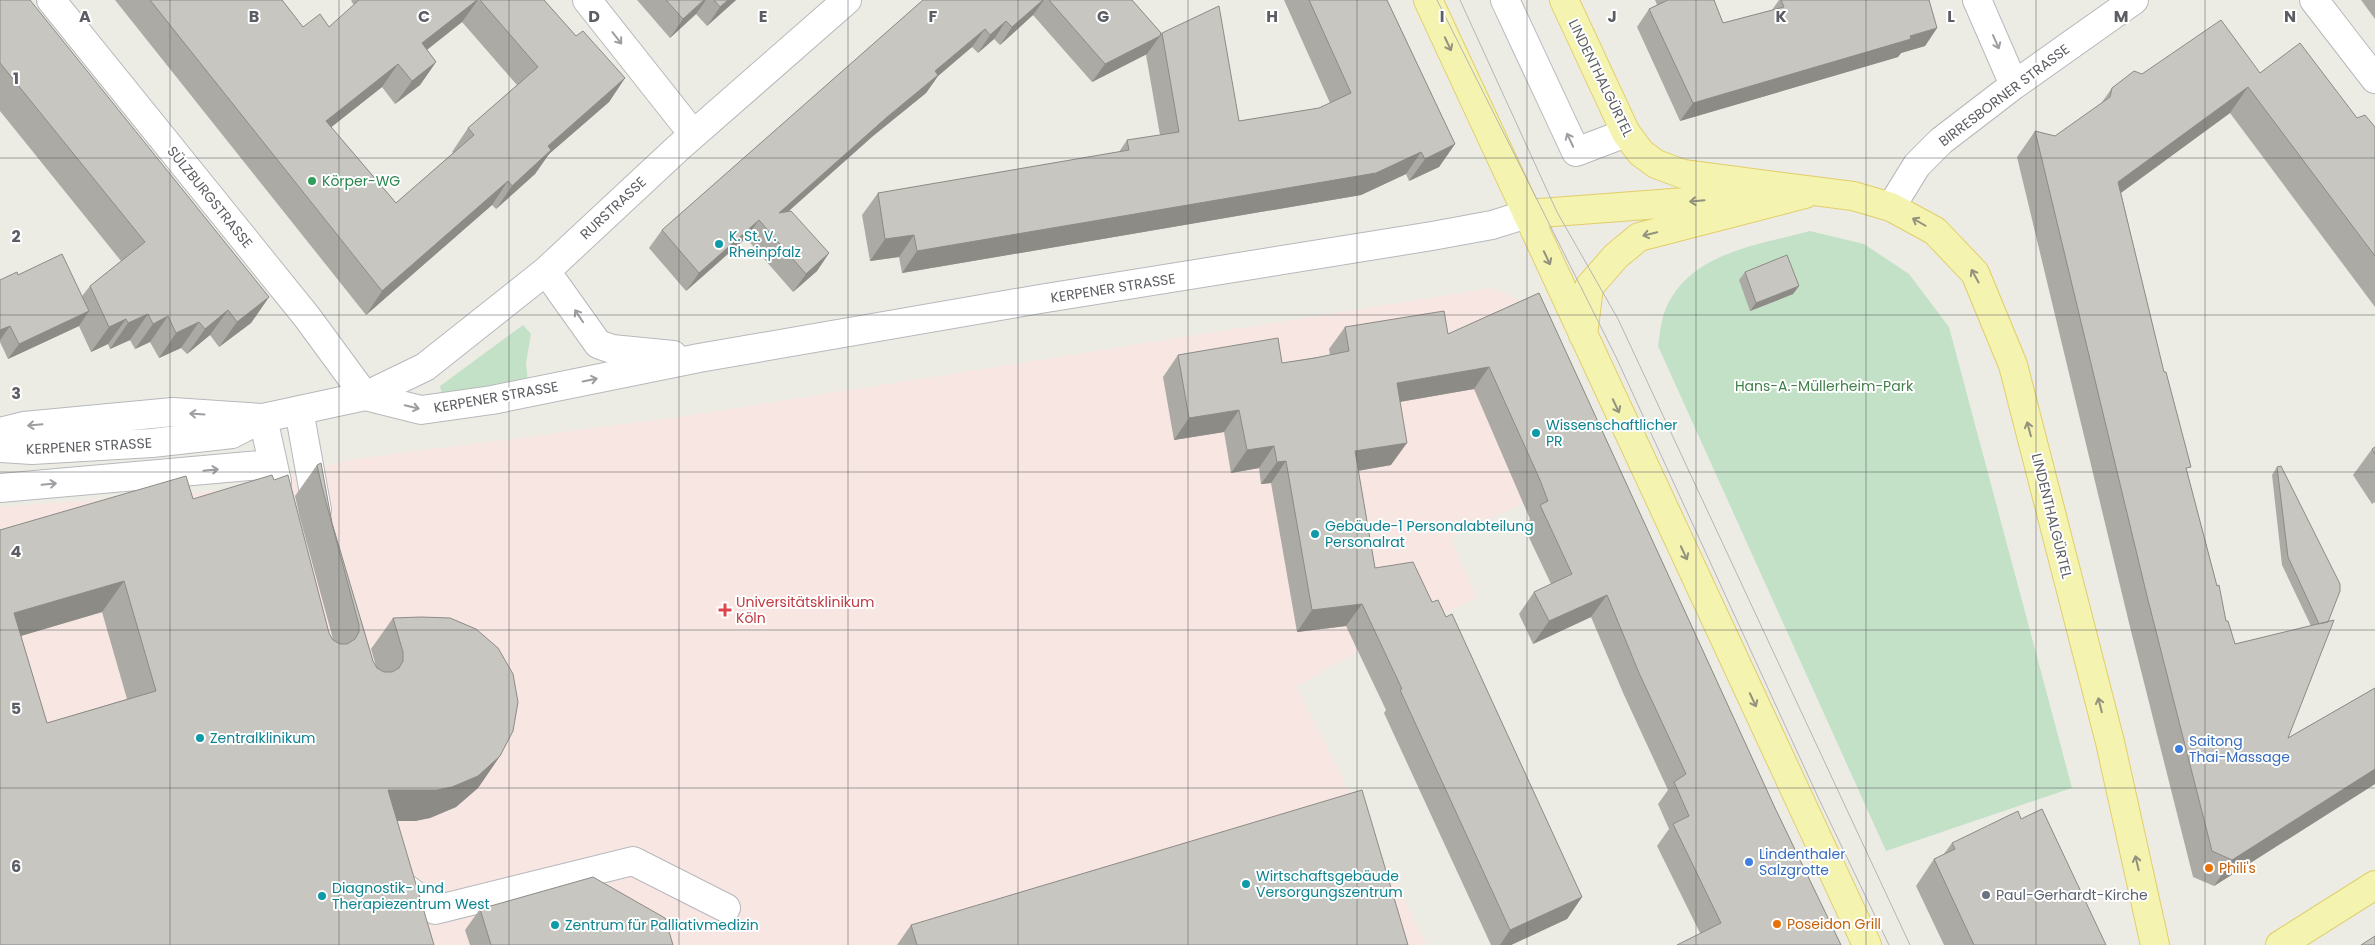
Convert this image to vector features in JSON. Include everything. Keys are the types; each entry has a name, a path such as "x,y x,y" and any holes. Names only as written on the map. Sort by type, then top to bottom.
{"main road":[{"path":"1428,0 1867,945"},
{"name":"LINDENTHALGÜRTEL","path":"1564,0 1626,133 1641,153 1656,164 1683,174 1853,196 1891,207 1935,231 1975,273 2013,365 2110,742 2155,945"},
{"name":"LINDENTHALGÜRTEL","path":"1527,214 1816,192"},
{"name":"LINDENTHALGÜRTEL","path":"1583,335 1589,287 1616,256 1639,237 1816,192"},
{"path":"2280,945 2375,886"}],"street":[{"name":"SÜLZBURGSTRASSE","path":"51,0 307,317 365,396"},
{"path":"587,0 693,134"},
{"name":"RURSTRASSE","path":"365,396 425,367 546,271 693,134 847,0"},
{"path":"1505,0 1576,152 1626,133"},
{"path":"1977,0 2014,84"},
{"name":"BIRRESBORNER STRASSE","path":"1891,207 1917,165 1941,141 2014,84 2134,0"},
{"path":"2314,0 2375,80"},
{"name":"KERPENER STRASSE","path":"0,448 32,450 175,442 232,434 263,418 365,396 422,410 524,394 699,358 1040,299 1432,236 1492,225 1527,214"},
{"name":"KERPENER STRASSE","path":"546,271 598,344 612,349 699,358"},
{"path":"299,410 322,532"},
{"name":"KERPENER STRASSE","path":"0,432 24,426 172,412 263,418"},
{"path":"263,418 282,506"},
{"path":"0,488 272,464"},
{"path":"400,884 436,910 633,861 726,908"}],"shaded area":[{"name":"Universitätsklinikum Köln","path":"1493,288 1518,300 1598,468 1450,538 1477,598 1358,651 1296,687 1427,945 0,945 0,507 244,489 348,460 686,416"}],"green space":[{"name":"Hans-A.-Müllerheim-Park","path":"1810,231 1864,244 1909,274 1949,327 2072,788 1886,851 1658,346 1666,308 1677,289 1692,274 1728,254"},
{"path":"523,325 531,334 526,363 528,382 442,396 440,386"}],"building":[{"path":"0,0 30,0 269,297 237,322 228,310 205,329 199,322 176,333 168,316 153,324 148,314 128,323 126,319 109,327 90,286 145,242 0,63"},
{"path":"150,0 282,0 303,27 320,14 329,27 359,0 477,0 422,43 436,62 412,81 398,64 326,121 396,203 474,135 468,128 538,67 480,0 544,0 576,36 583,31 625,78 548,146 551,150 512,186 508,181 382,291"},
{"path":"666,0 704,0 683,19"},
{"path":"714,0 728,0 720,7"},
{"path":"923,0 1043,0 1012,27 1006,21 990,35 985,29 935,71 938,75 886,118 779,213 791,211 829,253 806,274 759,220 699,273 662,230"},
{"path":"1049,0 1132,0 1161,33 1160,36 1105,64"},
{"path":"1309,0 1387,0 1455,144 1425,159 1421,152 1376,173 917,251 914,235 885,239 878,193 1129,150 1127,140 1179,132 1162,33 1219,6 1239,121 1319,108 1351,93"},
{"path":"1668,0 1714,0 1723,23 1784,7 1781,0 1929,0 1937,28 1910,36 1911,39 1693,103 1649,9"},
{"path":"2221,20 2260,73 2300,43 2357,118 2365,115 2375,127 2375,256 2248,87 2118,182 2164,372 2166,372 2191,467 2186,468 2217,586 2219,585 2226,621 2228,621 2235,644 2334,620 2288,738 2375,688 2375,769 2232,860 2212,851 2147,596 2035,131 2055,136 2110,97 2112,88 2134,71 2142,74"},
{"path":"62,254 89,311 19,344 10,326 0,330 0,280 17,272 18,275"},
{"path":"1787,255 1799,286 1756,303 1745,272"},
{"path":"1539,293 1775,808 1841,945 1677,945 1721,923 1673,824 1689,816 1674,782 1686,774 1639,673 1607,595 1549,621 1534,592 1572,574 1540,505 1548,501 1540,480 1489,367 1397,383 1407,443 1355,451 1375,568 1413,562 1432,602 1438,600 1446,617 1452,614 1582,897 1510,930 1362,604 1312,610 1286,461 1277,462 1274,446 1247,450 1239,410 1189,418 1178,355 1278,338 1282,363 1315,358 1349,351 1345,327 1444,311 1448,334"},
{"path":"321,463 332,523 373,661 377,668 384,672 392,672 399,668 403,661 403,652 393,618 450,618 476,629 498,648 513,674 518,702 513,731 500,756 478,776 452,787 437,790 388,790 434,945 0,945 0,530 186,476 193,499 272,475 274,480 288,475 329,633 333,640 340,644 347,644 355,639 359,632 359,625 322,487 317,465","holes":["124,581 156,691 47,723 14,613"]},
{"path":"2281,466 2340,584 2340,591 2328,622 2319,624 2288,557 2277,467"},
{"name":"Wirtschaftsgebäude Versorgungszentrum","path":"1362,790 1408,945 917,945 911,925"},
{"name":"Paul-Gerhardt-Kirche","path":"2042,809 2106,945 1974,945 1934,859 1955,849 1952,843 2018,811 2021,819"},
{"path":"593,877 665,918 673,945 491,945 480,909"},
{"path":"2375,936 2375,945 2361,945"}],"tram line":[{"path":"1437,0 1616,357 1817,795 1889,945"},
{"path":"1460,0 1557,212 1618,319 1910,945"}],"place":[{"name":"Körper-WG","path":"312,181"},
{"name":"K. St. V. Rheinpfalz","path":"719,244"},
{"name":"Wissenschaftlicher PR","path":"1536,433"},
{"name":"Gebäude-1 Personalabteilung Personalrat","path":"1315,534"},
{"name":"Universitätsklinikum Köln","path":"725,610"},
{"name":"Zentralklinikum","path":"200,738"},
{"name":"Saitong Thai-Massage","path":"2179,749"},
{"name":"Lindenthaler Salzgrotte","path":"1749,862"},
{"name":"Phili's","path":"2209,868"},
{"name":"Wirtschaftsgebäude Versorgungszentrum","path":"1246,884"},
{"name":"Paul-Gerhardt-Kirche","path":"1986,895"},
{"name":"Diagnostik- und Therapiezentrum West","path":"322,896"},
{"name":"Poseidon Grill","path":"1777,924"},
{"name":"Zentrum für Palliativmedizin","path":"555,925"}]}
